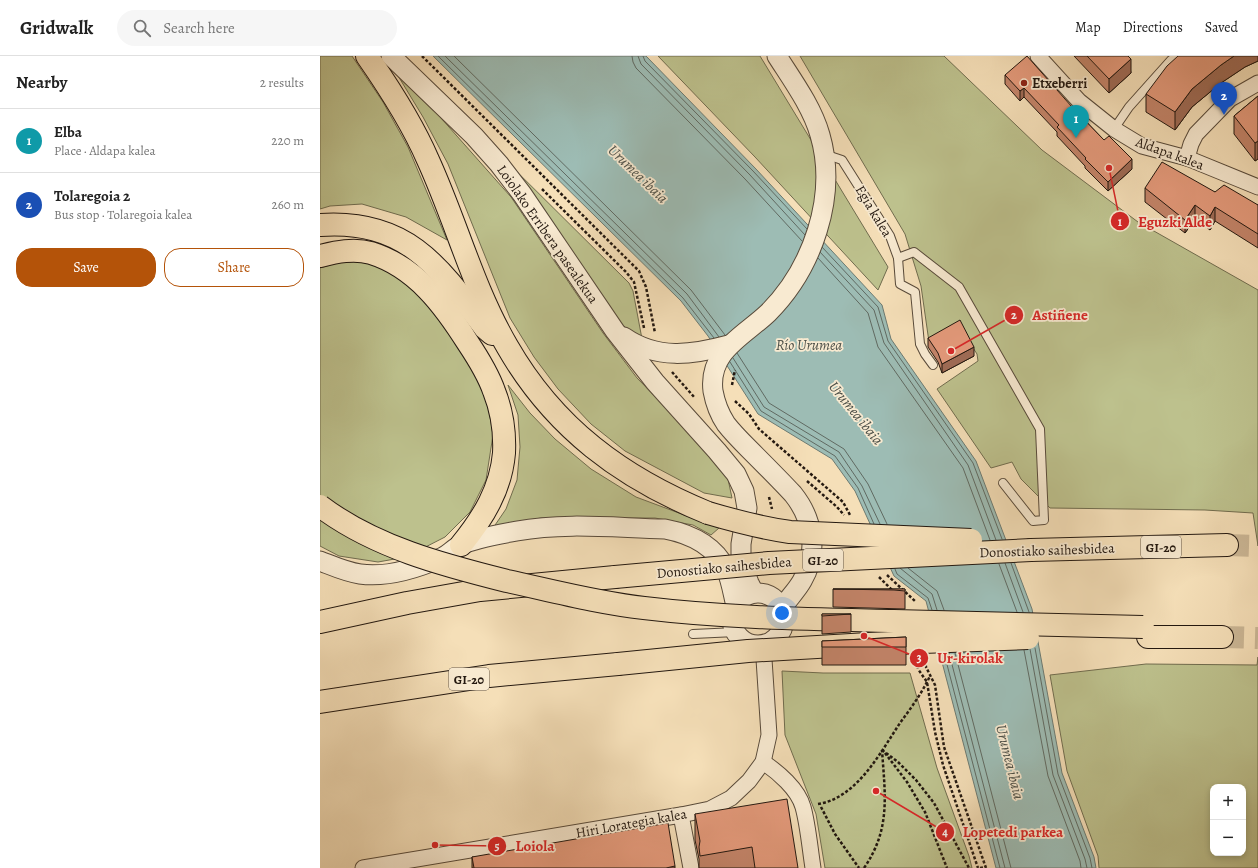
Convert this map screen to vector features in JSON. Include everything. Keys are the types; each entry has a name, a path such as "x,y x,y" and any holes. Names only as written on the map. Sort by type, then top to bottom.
{"highway":[{"path":"367,56 392,93 424,149 486,303 507,346 522,371 540,394 581,437 628,473 680,502 708,513 745,524 765,528 790,532 995,540 1031,550"},
{"path":"320,225 358,225 378,230 399,239 416,249 442,272 485,328 507,346"},
{"path":"320,256 334,252 353,251 369,253 388,259 410,272 430,291 458,326 484,370 494,391 503,422 504,455 497,485 485,513 461,545"},
{"path":"320,506 342,521 376,539 417,555 473,572 573,596 642,608 753,617 1146,632"},
{"name":"Donostiako saihesbidea","path":"320,622 407,603 480,590 770,563 1031,550 1227,545"},
{"name":"GI-20","path":"320,702 489,676 748,651 868,644 1146,632 1182,636 1222,637"}],"street":[{"name":"Loiolako Erribera pasealekua","path":"391,56 474,136 499,164 522,194 615,330 655,382 736,474 744,490 747,508 741,544 741,562 754,593"},
{"path":"777,56 813,115 820,136 824,154 825,189 822,213 818,232 794,281 782,298 767,313 729,345 722,354 716,365 713,390 716,403 726,424 794,494 801,504 810,526 812,549 807,572 802,582 782,608"},
{"name":"Aldapa kalea","path":"1038,56 1079,101 1114,129 1142,146 1187,158 1258,188"},
{"path":"1187,158 1196,134 1230,99 1258,83"},
{"name":"Loiolako Erribera pasealekua","path":"615,330 633,343 660,353 680,354 706,351 729,345"},
{"path":"320,561 338,568 361,574 383,574 404,571 424,564 445,556 461,545 518,531 546,527 574,526 666,529 678,532 702,542 712,550 726,571 736,606"},
{"path":"754,593 762,593 777,601 782,608 784,616 784,623 777,637 770,642 763,644 755,644 741,638 736,632 733,624 733,616 736,606 747,595 754,593"},
{"name":"Hiri Lorategia kalea","path":"364,868 682,815 710,809 731,798 749,781 763,762 769,735 763,644"},
{"path":"763,762 777,771 791,786 803,806 813,868"},
{"path":"682,815 691,868"}],"lane":[{"path":"1114,129 1129,107 1171,60 1177,56"},
{"name":"Egia kalea","path":"824,154 842,160 890,236 898,258 900,284 915,292 920,344 933,365"},
{"path":"898,258 914,252 959,287 1040,429 1044,520 1033,521 1003,484"},
{"path":"693,634 736,632"}],"path":[{"path":"422,56 639,271 646,287 663,362 700,402 716,403 733,399 749,414 759,429"},
{"path":"927,682 930,676"},
{"path":"864,868 873,855 881,833 886,804 882,750"},
{"path":"882,750 907,782 924,812 947,868"},
{"path":"882,750 898,762 916,780 934,803 969,868"},
{"path":"819,803 835,834 859,868"},
{"path":"980,868 986,867"}],"green space":[{"path":"320,56 352,56 383,102 408,147 447,240 406,217 362,204 330,206 320,209"},
{"path":"386,56 511,197 603,333 637,378 684,426 728,479 732,498 704,493 625,451 591,424 558,389 534,357 510,318 448,164 423,117"},
{"path":"658,56 760,56 888,267 878,290 755,157"},
{"path":"800,56 944,56 1042,150 1138,222 1258,290 1258,546 1253,513 1205,510 1050,508 1021,479 1012,462 991,468 937,389 978,361 977,354 962,331 929,342 921,286 905,234"},
{"path":"495,150 629,283 633,291 642,339 619,322"},
{"path":"343,261 373,261 396,271 451,330 487,398 493,435 486,480 470,512 445,537 406,557 378,562 339,556 320,546 320,268"},
{"path":"508,385 530,413 555,439 591,469 636,497 719,528 711,535 693,525 655,518 541,518 511,523 491,531 506,509 517,480 520,447 518,415"},
{"path":"1258,657 1258,868 1099,868 1098,856 1067,771 1050,675 1146,664 1257,665"},
{"path":"782,671 823,673 910,673 937,768 972,868 825,868 816,814 785,735"}],"water":[{"name":"Río Urumea","path":"433,56 646,56 756,169 882,305 891,339 976,461 1032,609 1062,773 1094,857 1096,868 996,868 926,601 894,576 855,491 832,459 758,414 708,336 681,301"}],"building":[{"path":"1027,56 1072,107 1104,140 1109,136 1132,159 1108,182 1085,159 1086,158 1057,127 1059,125 1024,88 1020,91 1005,75"},
{"path":"1087,56 1128,56 1131,59 1109,79"},
{"path":"1178,56 1234,56 1192,89 1175,112 1146,94 1167,66"},
{"path":"1258,96 1258,141 1255,143 1234,116"},
{"path":"1162,162 1215,192 1224,185 1258,205 1258,234 1215,207 1210,216 1195,205 1185,220 1145,188"},
{"path":"960,320 974,347 942,364 938,353 928,338"},
{"path":"833,589 905,589 905,591 894,590"},
{"path":"822,614 851,614 822,616"},
{"path":"906,637 906,647 822,647 822,641"},
{"path":"787,799 798,868 755,868 752,847 700,856 700,841 695,814"},
{"path":"668,823 675,866 666,868 474,868 472,857"}],"tunnel":[{"path":"1227,545 1258,546"},
{"path":"1222,637 1258,638"}],"place":[{"name":"Etxeberri","path":"1024,83"},
{"name":"Tolaregoia 2","path":"1224,115"},
{"name":"Elba","path":"1076,138"},
{"name":"Eguzki Alde","path":"1109,168"},
{"name":"Astiñene","path":"951,351"},
{"name":"Ur-kirolak","path":"864,636"},
{"name":"Lopetedi parkea","path":"876,791"},
{"name":"Loiola","path":"435,845"}],"water label":[{"name":"Urumea ibaia","path":"638,174"},
{"name":"Urumea ibaia","path":"856,413"},
{"name":"Urumea ibaia","path":"1010,762"}]}
